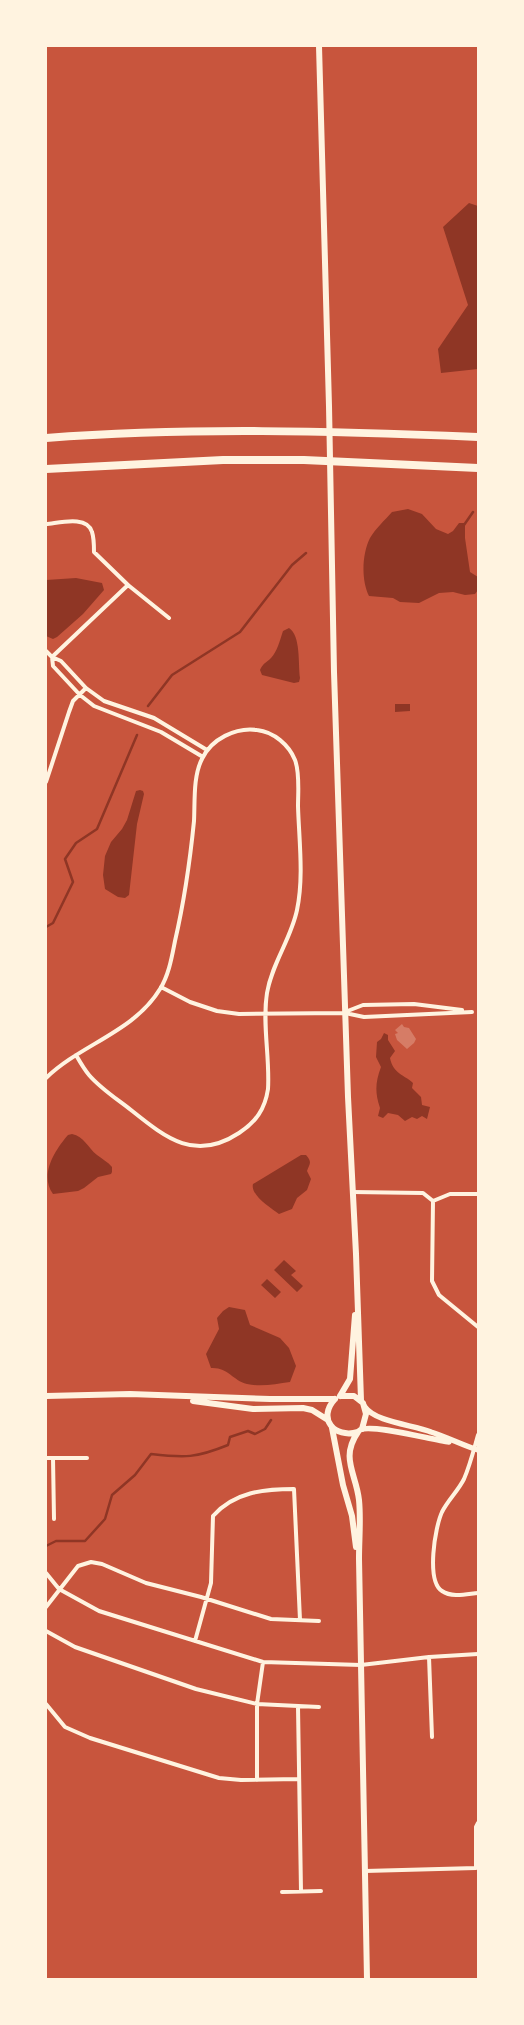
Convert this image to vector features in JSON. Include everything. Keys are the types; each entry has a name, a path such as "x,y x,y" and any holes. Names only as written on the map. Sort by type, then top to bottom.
{"highway":[{"path":"46,438 186,431 344,432 478,437"},
{"path":"46,469 223,460 304,460 478,468"}],"main road":[{"path":"319,46 344,1013 360,1340 361,1400 365,1407 365,1419 360,1430 351,1443 348,1456 359,1499 367,1979"},
{"path":"328,1420 329,1409 350,1379 357,1299"},
{"path":"46,1396 130,1394 166,1397 253,1409 303,1408 316,1412 328,1420 332,1428 343,1485 352,1516 359,1559"},
{"path":"166,1397 270,1399 338,1398 354,1396 361,1400"},
{"path":"332,1428 344,1434 360,1430"}],"street":[{"path":"46,524 82,522 88,525 92,532 94,552 128,585 169,618"},
{"path":"52,657 128,585"},
{"path":"46,651 52,657 61,661 86,688 104,701 154,718 207,750"},
{"path":"52,657 54,666 80,695 103,710 161,732 203,756"},
{"path":"46,782 69,712 74,701 86,688"},
{"path":"161,732 166,724"},
{"path":"46,1078 76,1055 126,1025 138,1016 143,1012 161,988 171,960 181,914 193,829 197,781 203,756 207,750 232,731 258,730 281,740 295,761 298,786 300,891 297,913 272,970 267,994 266,1012 268,1070 265,1104 257,1118 243,1131 216,1144 202,1147 189,1146 159,1133 95,1081 76,1055"},
{"path":"161,988 190,1002 217,1011 239,1014 266,1012 344,1013 364,1017 472,1012"},
{"path":"344,1013 363,1005 414,1004 478,1013"},
{"path":"352,1192 424,1192 433,1201 432,1281 439,1295 478,1327"},
{"path":"433,1201 450,1194 478,1194"},
{"path":"365,1407 368,1412 381,1418 431,1431 476,1450"},
{"path":"360,1430 379,1428 429,1440 455,1442"},
{"path":"478,1435 476,1450 464,1479 442,1511 437,1523 434,1539 434,1577 441,1591 448,1595 478,1593"},
{"path":"46,1458 87,1458"},
{"path":"53,1458 54,1519"},
{"path":"195,1641 211,1584 213,1516 222,1506 232,1500 253,1492 294,1489 300,1620"},
{"path":"46,1607 78,1566 91,1562 102,1564 146,1584 206,1599 271,1620 319,1621"},
{"path":"46,1573 59,1589 99,1611 263,1662 361,1665 429,1657 478,1654"},
{"path":"46,1631 75,1647 196,1689 257,1704 319,1707"},
{"path":"429,1657 432,1737"},
{"path":"257,1780 257,1704 263,1662"},
{"path":"46,1704 65,1727 90,1738 219,1778 257,1780 298,1779"},
{"path":"298,1707 301,1891"},
{"path":"365,1871 476,1868 476,1827 478,1823"},
{"path":"282,1892 321,1891"}],"shaded area":[{"path":"469,203 478,206 478,369 441,373 438,349 468,305 443,227"},
{"path":"408,509 422,514 436,529 448,534 453,531 459,523 465,523 465,538 470,572 478,577 478,590 475,594 465,595 453,592 439,593 419,603 400,602 393,598 369,596 366,590 364,575 364,559 367,544 377,528 392,512"},
{"path":"76,578 102,583 104,590 83,614 57,637 53,639 46,636 46,580"},
{"path":"289,628 296,637 298,650 300,678 299,682 294,683 262,675 260,670 263,664 275,653 283,631"},
{"path":"395,704 410,704 410,711 395,712"},
{"path":"136,791 143,791 144,794 137,824 129,895 125,898 118,897 105,889 103,875 105,856 111,842 122,829 127,820"},
{"path":"384,1033 388,1035 388,1040 395,1051 390,1058 394,1068 413,1083 412,1088 421,1097 422,1105 430,1107 427,1119 422,1116 417,1119 412,1117 405,1121 398,1115 388,1113 383,1118 378,1116 380,1108 376,1088 381,1067 376,1057 377,1042 381,1039"},
{"path":"72,1134 80,1137 94,1152 110,1165 112,1167 112,1172 111,1174 98,1177 78,1191 53,1194 49,1187 48,1179 50,1163 63,1141 68,1135"},
{"path":"301,1155 306,1155 310,1162 307,1171 311,1179 307,1190 297,1198 292,1209 279,1214 258,1197 253,1188 253,1184"},
{"path":"284,1260 296,1271 291,1275 303,1286 297,1292 274,1270"},
{"path":"267,1279 281,1292 275,1298 261,1285"},
{"path":"229,1307 245,1310 250,1325 280,1338 289,1348 296,1366 290,1382 252,1385 237,1380 222,1370 211,1368 206,1354 219,1329 217,1318"}],"building":[{"path":"402,1024 404,1027 409,1028 416,1039 407,1049 397,1040 395,1034 398,1033 395,1030"}],"waterway":[{"path":"464,525 473,512"},
{"path":"148,706 172,675 240,632 292,565 306,553"},
{"path":"46,927 53,923 73,882 65,859 76,843 97,829 137,735"},
{"path":"46,1546 56,1541 85,1541 105,1519 112,1495 135,1475 151,1454 173,1456 199,1455 228,1445 230,1437 248,1431 255,1434 265,1429 271,1420"}]}
